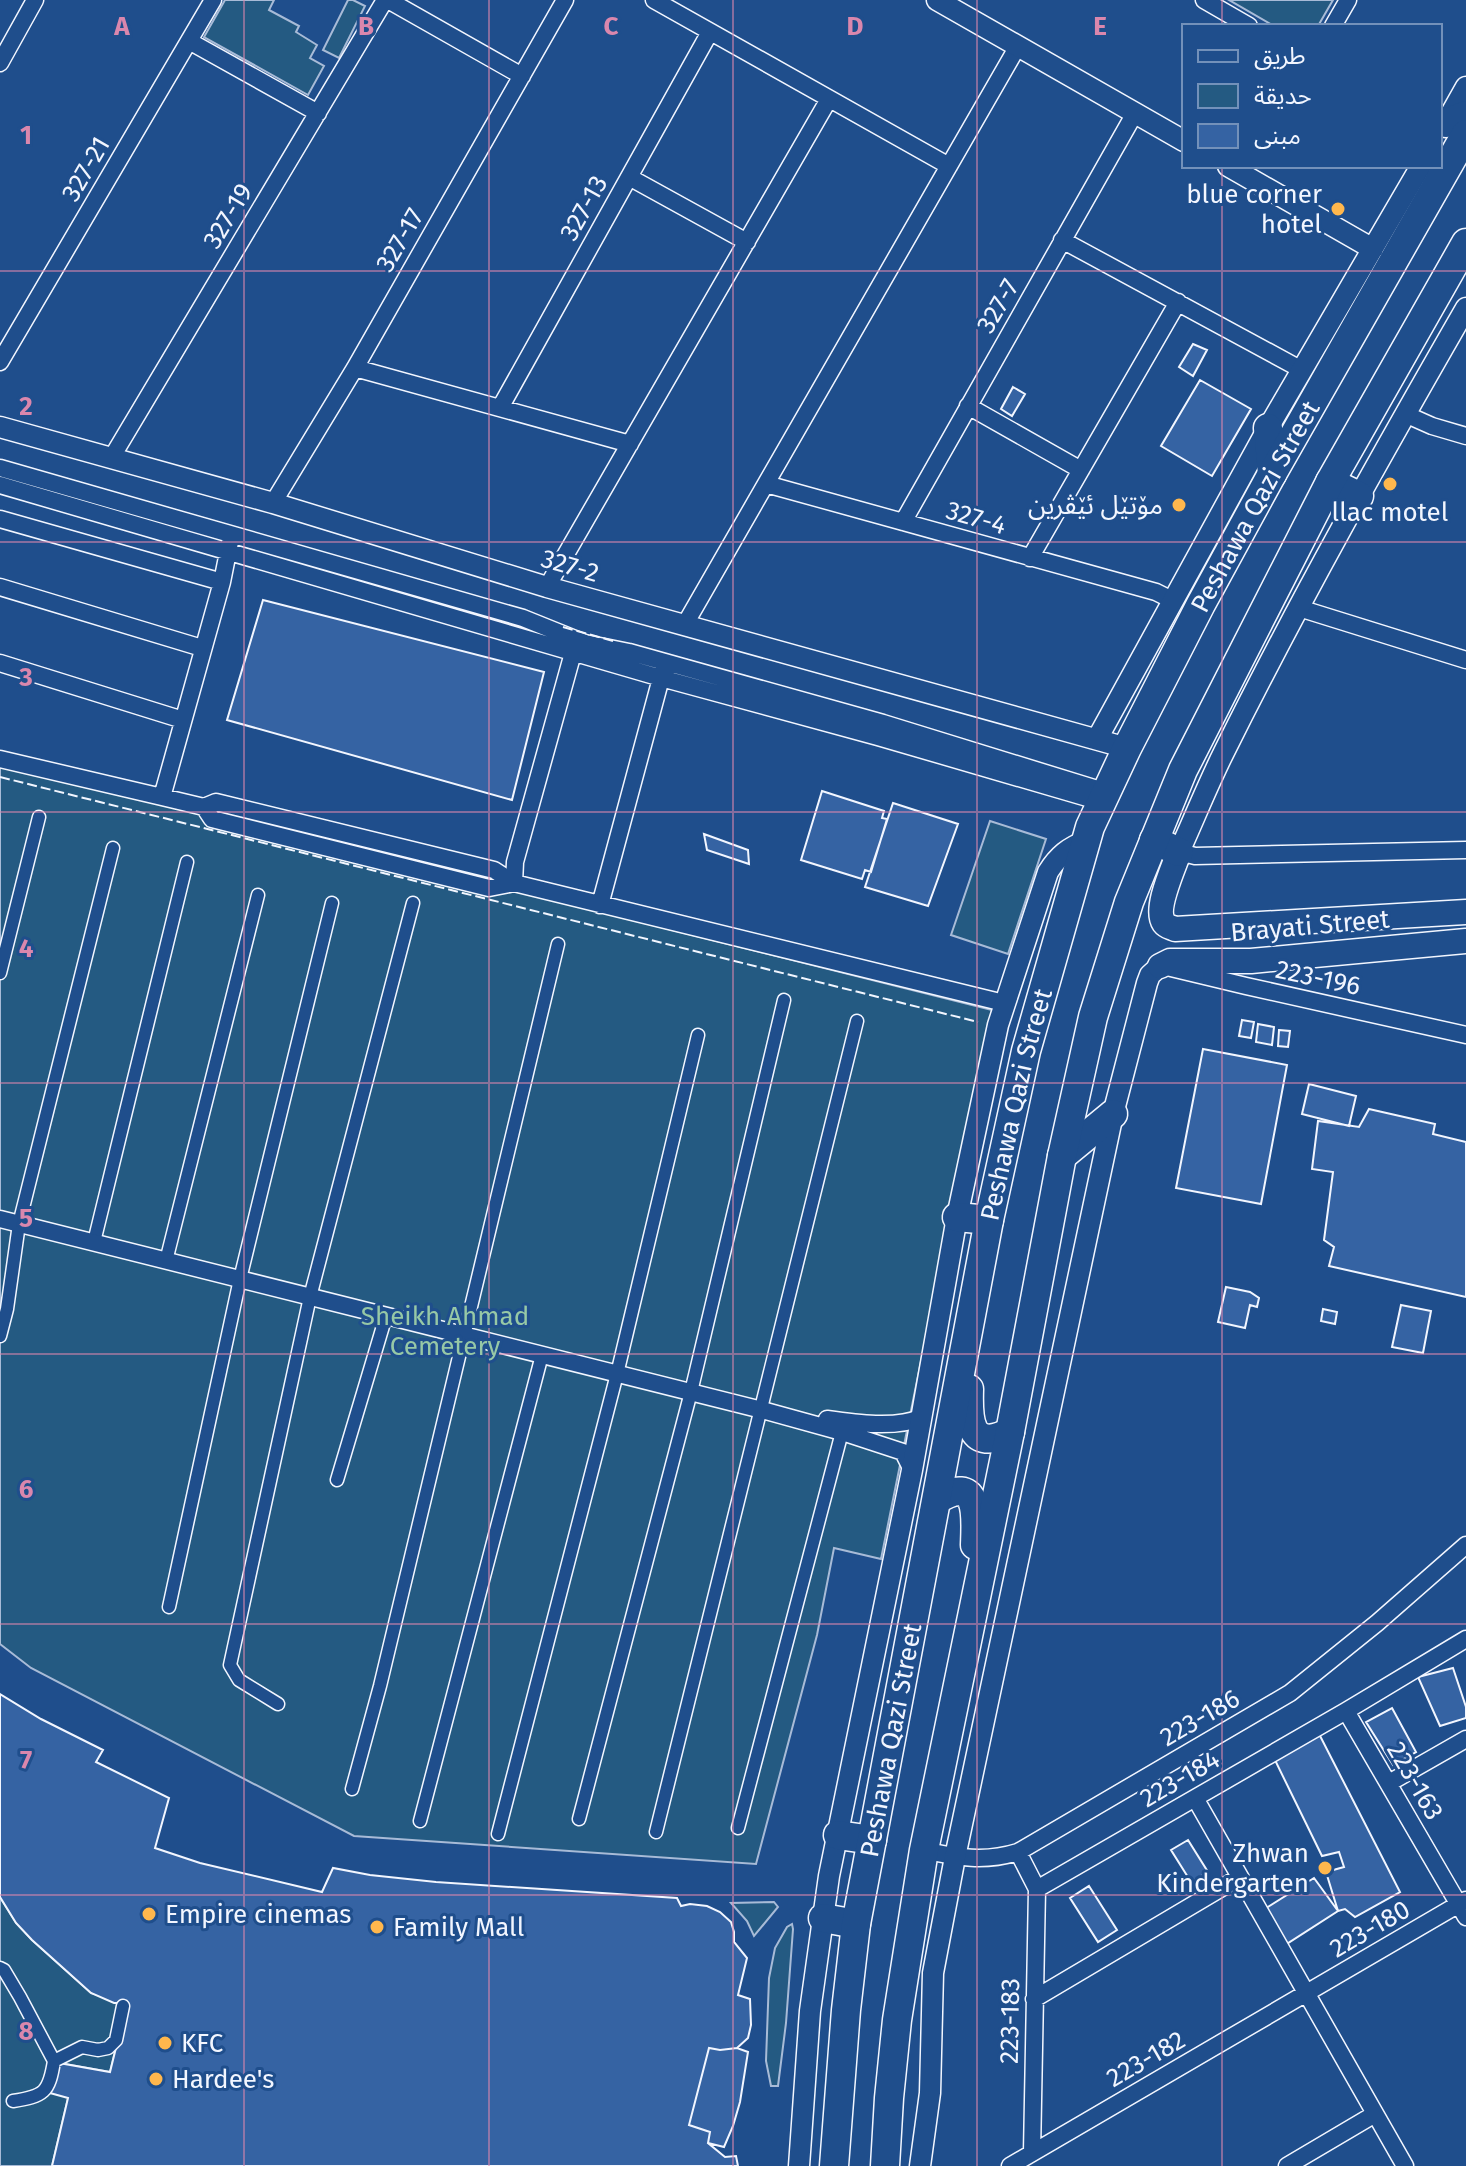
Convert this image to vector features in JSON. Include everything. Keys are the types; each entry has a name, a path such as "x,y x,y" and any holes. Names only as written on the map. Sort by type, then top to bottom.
{"highway":[{"name":"Peshawa Qazi Street","path":"1442,149 1454,126"},
{"name":"Peshawa Qazi Street","path":"834,2166 856,1924 989,1220 1026,1051 1090,827 1201,604 1432,168"},
{"name":"Peshawa Qazi Street","path":"885,2166 897,2020 924,1850 1010,1432 1062,1156 1093,1017 1129,902 1183,770 1330,482 1466,243"},
{"path":"1268,428 1272,474"},
{"path":"1330,482 1359,496"},
{"path":"1154,840 1179,852"},
{"path":"1062,1156 1113,1114"},
{"path":"957,1217 989,1220"},
{"path":"969,1333 968,1417 973,1431 979,1437 989,1439 1010,1432"},
{"path":"938,1499 958,1491 967,1493 974,1500 973,1618"},
{"path":"838,1835 872,1840"},
{"path":"823,1918 856,1924"}],"main road":[{"name":"Brayati Street","path":"1179,852 1162,902 1163,922 1175,929 1458,912"},
{"path":"1458,912 1462,941"},
{"name":"Brayati Street","path":"1160,966 1170,961 1251,961 1462,941"}],"street":[{"path":"0,63 35,0"},
{"name":"327-21","path":"0,362 213,0"},
{"path":"386,0 522,76"},
{"name":"327-19","path":"112,457 386,0"},
{"name":"327-17","path":"273,503 355,368 565,0"},
{"path":"654,0 949,166"},
{"path":"937,0 1182,140"},
{"path":"1204,0 1246,24"},
{"path":"1334,24 1348,0"},
{"name":"327-13","path":"500,408 710,32"},
{"path":"189,41 318,113"},
{"path":"684,626 1018,46"},
{"path":"1454,126 1466,87"},
{"path":"547,587 829,99"},
{"name":"327-7","path":"903,522 1135,113"},
{"path":"1097,739 1268,428 1420,168"},
{"path":"1249,171 1373,249"},
{"path":"629,177 747,242"},
{"path":"1062,240 1302,370"},
{"path":"1030,558 1178,302"},
{"path":"1466,308 1299,608 1222,754 1179,852 1195,856 1466,850"},
{"path":"355,368 630,444"},
{"path":"968,406 1081,470"},
{"path":"1405,414 1466,436"},
{"name":"327-2","path":"0,427 273,503 547,587 1127,748"},
{"path":"0,468 230,542 575,646 883,723 1104,797"},
{"name":"327-4","path":"766,484 1156,592 1172,600"},
{"path":"0,485 230,542"},
{"path":"0,519 222,582"},
{"path":"162,797 222,582 230,542"},
{"path":"0,587 202,648"},
{"path":"1299,608 1466,660"},
{"path":"514,883 515,862 575,646"},
{"path":"0,663 183,720"},
{"path":"600,905 663,670"},
{"path":"0,759 204,807 212,819 489,888 514,883 1004,1003"},
{"path":"0,973 39,817"},
{"path":"799,2166 810,2011 823,1918 912,1470 957,1217 1004,1003 1048,872 1062,854 1086,841"},
{"path":"0,1336 19,1224 113,848"},
{"path":"94,1242 187,862"},
{"path":"166,1261 258,895"},
{"path":"169,1607 240,1279 332,903"},
{"path":"278,1704 239,1680 230,1665 310,1297 413,903"},
{"path":"352,1789 380,1686 558,944"},
{"path":"920,2166 930,2093 933,1973 955,1857 1113,1114 1147,983 1150,975 1160,966"},
{"name":"223-196","path":"1160,966 1466,1035"},
{"path":"579,1819 691,1392 784,1000"},
{"path":"656,1832 857,1021"},
{"path":"498,1834 617,1374 698,1035"},
{"path":"0,1219 842,1432 903,1452 912,1470"},
{"path":"337,1480 386,1316"},
{"path":"420,1821 542,1355"},
{"path":"762,1410 855,1422 908,1423 922,1417"},
{"path":"738,1828 842,1432"},
{"name":"223-186","path":"924,1850 955,1857 988,1859 1018,1852 1290,1693 1377,1623 1466,1545"},
{"name":"223-184","path":"1037,1889 1466,1639"},
{"name":"223-163","path":"1346,1711 1464,1907"},
{"path":"1389,1783 1466,1739"},
{"path":"1195,1798 1405,2166"},
{"path":"1018,1852 1037,1889"},
{"path":"1034,1999 1240,1877"},
{"name":"223-183","path":"1032,2153 1037,1889"},
{"name":"223-180","path":"1307,1994 1464,1907"},
{"path":"0,1968 20,1997 54,2061 47,2086 38,2097 13,2101"},
{"name":"223-182","path":"1010,2166 1307,1994"},
{"path":"54,2061 82,2047 108,2048 116,2040 123,2006"},
{"path":"1287,2166 1375,2114"}],"green space":[{"path":"225,0 274,0 269,10 299,26 296,32 317,45 310,58 324,66 308,95 204,37"},
{"path":"348,0 365,6 339,58 323,50"},
{"path":"1229,0 1333,0 1319,24 1271,24"},
{"name":"Sheikh Ahmad Cemetery","path":"0,762 992,1010 881,1559 834,1548 817,1635 756,1864 354,1836 31,1668 0,1644"},
{"path":"990,821 1046,839 1008,954 951,935"},
{"path":"0,1897 16,1923 32,1940 91,1993 127,2003 110,2072 59,2063 68,2098 52,2166 0,2166"},
{"path":"774,1902 778,1907 754,1936 747,1921 731,1903"},
{"path":"792,1924 786,2023 778,2086 771,2086 766,2061 769,1978 775,1948"}],"building":[{"path":"1193,344 1207,350 1193,376 1179,367"},
{"path":"1200,380 1251,409 1212,476 1161,446"},
{"path":"1013,387 1025,394 1012,416 1001,409"},
{"path":"263,600 544,672 512,800 227,720"},
{"path":"822,791 884,811 882,818 887,819 871,872 865,870 862,879 801,860"},
{"path":"893,803 958,824 928,906 865,887"},
{"path":"704,834 748,850 749,864 707,850"},
{"path":"1242,1020 1254,1022 1251,1038 1239,1036"},
{"path":"1258,1024 1274,1027 1272,1045 1256,1042"},
{"path":"1279,1030 1290,1031 1288,1047 1278,1046"},
{"path":"1203,1049 1287,1065 1261,1204 1176,1188"},
{"path":"1309,1084 1356,1096 1349,1126 1302,1114"},
{"path":"1369,1109 1435,1124 1433,1134 1466,1142 1466,1297 1329,1266 1334,1247 1324,1240 1333,1172 1312,1169 1318,1121 1359,1127"},
{"path":"1226,1287 1250,1292 1259,1298 1257,1307 1250,1305 1245,1328 1218,1322"},
{"path":"1401,1305 1431,1311 1423,1353 1392,1347"},
{"path":"1323,1309 1337,1312 1335,1324 1321,1321"},
{"path":"1453,1668 1466,1707 1466,1718 1440,1726 1418,1677"},
{"name":"Family Mall","path":"0,1694 103,1750 96,1762 169,1798 155,1848 200,1863 322,1892 333,1868 436,1882 677,1898 681,1906 707,1906 720,1912 731,1922 734,1942 747,1958 738,1995 750,1999 751,2025 748,2038 737,2048 709,2048 689,2125 710,2132 708,2143 725,2157 736,2156 738,2166 52,2166 68,2098 50,2093 59,2063 110,2072 127,2003 114,2003 91,1993 32,1940 16,1923 0,1897"},
{"path":"1392,1708 1416,1752 1393,1765 1366,1722"},
{"path":"1316,1728 1400,1892 1355,1917 1345,1909 1338,1911 1326,1872 1344,1867 1339,1852 1322,1856 1272,1754"},
{"path":"1188,1840 1208,1872 1191,1882 1171,1850"},
{"path":"1314,1878 1338,1911 1285,1945 1263,1910"},
{"path":"1089,1886 1117,1930 1098,1942 1070,1898"},
{"path":"709,2048 737,2048 748,2052 740,2102 724,2147 708,2143 710,2132 689,2125"}],"fence":[{"path":"563,627 613,641"},
{"path":"0,777 978,1022"}],"place":[{"name":"blue corner hotel","path":"1338,209"},
{"name":"llac motel","path":"1390,484"},
{"name":"مۆتێل ئێڤرین","path":"1179,505"},
{"name":"Zhwan Kindergarten","path":"1325,1868"},
{"name":"Empire cinemas","path":"149,1914"},
{"name":"Family Mall","path":"377,1927"},
{"name":"KFC","path":"165,2043"},
{"name":"Hardee's","path":"156,2079"}]}
